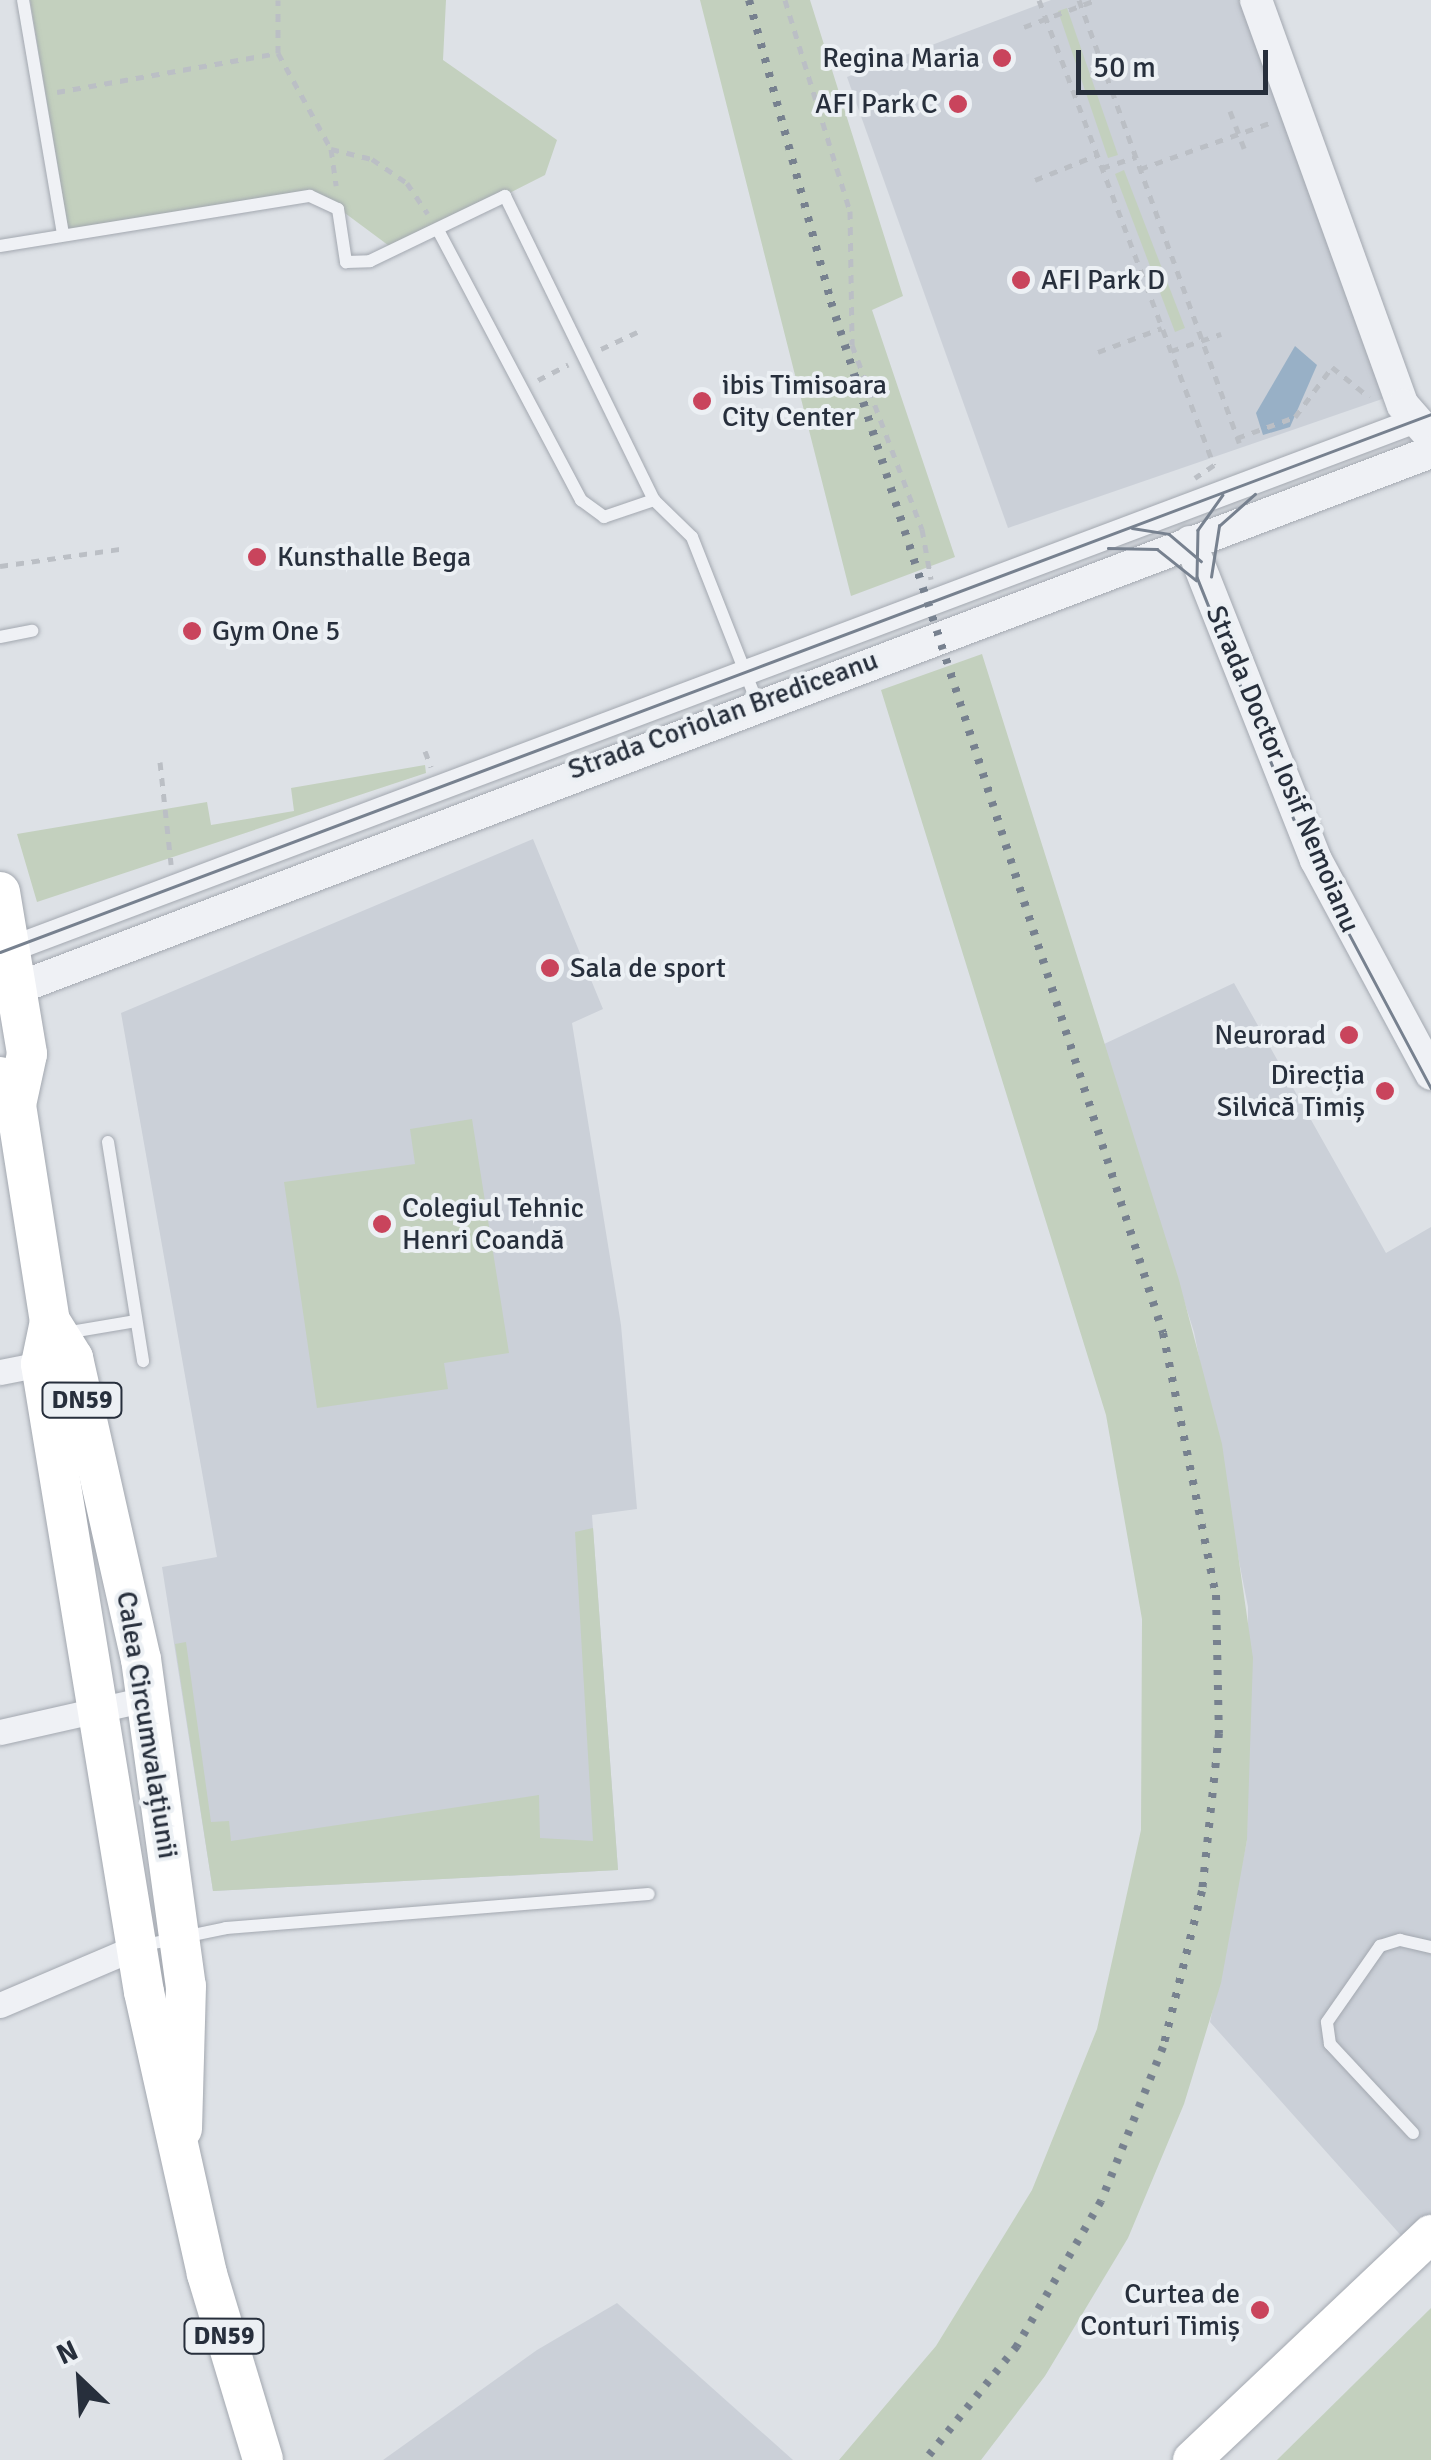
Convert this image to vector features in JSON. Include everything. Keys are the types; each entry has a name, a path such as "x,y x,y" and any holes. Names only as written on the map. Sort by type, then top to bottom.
{"main road":[{"name":"Calea Circumvalațiunii","path":"0,892 12,948 6,998 27,1054 8,1091 49,1340 136,1947 208,2274 263,2460"},
{"name":"Calea Circumvalațiunii","path":"49,1340 73,1358 146,1699 180,1937 189,2079 180,2140"},
{"path":"1192,2460 1431,2234"}],"street":[{"path":"1256,0 1409,423"},
{"name":"Strada Coriolan Brediceanu","path":"12,948 744,668 1409,423"},
{"name":"Strada Coriolan Brediceanu","path":"6,998 757,702 1431,452"},
{"name":"Strada Doctor Iosif Nemoianu","path":"1177,508 1316,860 1429,1069"},
{"path":"0,1372 49,1340"},
{"path":"0,1732 146,1699"},
{"path":"0,2005 136,1947"}],"lane":[{"path":"24,0 63,235"},
{"path":"0,246 310,196 338,209 346,262 370,261 504,196 654,500 692,537 757,702"},
{"path":"438,230 581,500 604,517 654,500"},
{"path":"0,637 32,631"},
{"path":"108,1142 143,1361"},
{"path":"49,1340 136,1322"},
{"path":"136,1947 180,1937 649,1894"},
{"path":"1414,2133 1330,2044 1327,2022 1380,1946 1400,1940 1431,1947"}],"path":[{"path":"278,0 278,53 331,149 338,209"},
{"path":"785,0 850,211 852,345 922,529 933,588"},
{"path":"1039,0 1214,464 1192,472"},
{"path":"1079,0 1238,441 1295,418 1321,372 1332,367 1409,423"},
{"path":"1024,27 1096,0"},
{"path":"40,95 278,53"},
{"path":"1230,110 1247,156"},
{"path":"1140,169 1278,120"},
{"path":"331,149 372,158 407,183 438,230"},
{"path":"1035,180 1097,155"},
{"path":"1102,168 1136,157"},
{"path":"1098,352 1162,328"},
{"path":"1171,351 1221,334"},
{"path":"0,566 126,548"},
{"path":"426,751 432,770"},
{"path":"160,762 171,864"}],"shaded area":[{"path":"1051,0 1240,0 1385,398 1008,528 847,77"},
{"name":"Colegiul Tehnic Henri Coandă","path":"533,839 603,1009 572,1023 621,1325 637,1509 592,1515 618,1870 213,1891 162,1567 217,1557 121,1013"},
{"path":"1234,983 1386,1253 1431,1227 1431,2234 1414,2250 1210,2022 1247,1840 1248,1607 1194,1332 1102,1045"},
{"path":"617,2303 793,2460 383,2460 537,2350"}],"green space":[{"path":"30,0 446,0 443,60 557,140 545,175 396,251 326,199 69,234"},
{"path":"700,0 810,0 903,296 872,310 955,557 851,596"},
{"path":"1067,8 1118,155 1108,158 1058,11"},
{"path":"1124,170 1185,328 1175,332 1115,174"},
{"path":"982,654 1179,1280 1222,1444 1253,1658 1247,1840 1221,1983 1184,2104 1128,2238 1045,2376 981,2460 839,2460 936,2346 1032,2190 1097,2029 1141,1830 1142,1619 1106,1415 881,690"},
{"path":"425,765 426,773 37,902 17,834 207,802 211,825 294,811 291,788"},
{"path":"472,1119 509,1353 444,1363 448,1389 317,1408 284,1182 415,1164 410,1129"},
{"path":"593,1528 618,1870 213,1891 175,1644 186,1642 211,1822 229,1821 231,1841 539,1795 540,1838 593,1841 575,1532"},
{"path":"1431,2308 1431,2460 1277,2460"}],"water":[{"path":"1295,346 1317,365 1290,427 1263,435 1256,413"}],"tram line":[{"path":"0,952 1431,414"},
{"path":"1211,577 1219,526 1255,494"},
{"path":"1223,495 1198,530 1197,577 1311,862 1431,1088"},
{"path":"1132,528 1169,534 1201,561"},
{"path":"1108,548 1157,549 1196,580"}],"railway":[{"path":"749,0 831,302 1163,1333 1216,1595 1219,1733 1202,1891 1163,2047 1101,2201 1017,2346 925,2460"}],"place":[{"name":"Regina Maria","path":"1002,58"},
{"name":"AFI Park C","path":"958,104"},
{"name":"AFI Park D","path":"1021,280"},
{"name":"ibis Timisoara City Center","path":"702,401"},
{"name":"Kunsthalle Bega","path":"257,557"},
{"name":"Gym One 5","path":"192,631"},
{"name":"Sala de sport","path":"550,968"},
{"name":"Neurorad","path":"1349,1035"},
{"name":"Direcția Silvică Timiș","path":"1385,1091"},
{"name":"Colegiul Tehnic Henri Coandă","path":"382,1224"},
{"name":"Curtea de Conturi Timiș","path":"1260,2310"}]}
